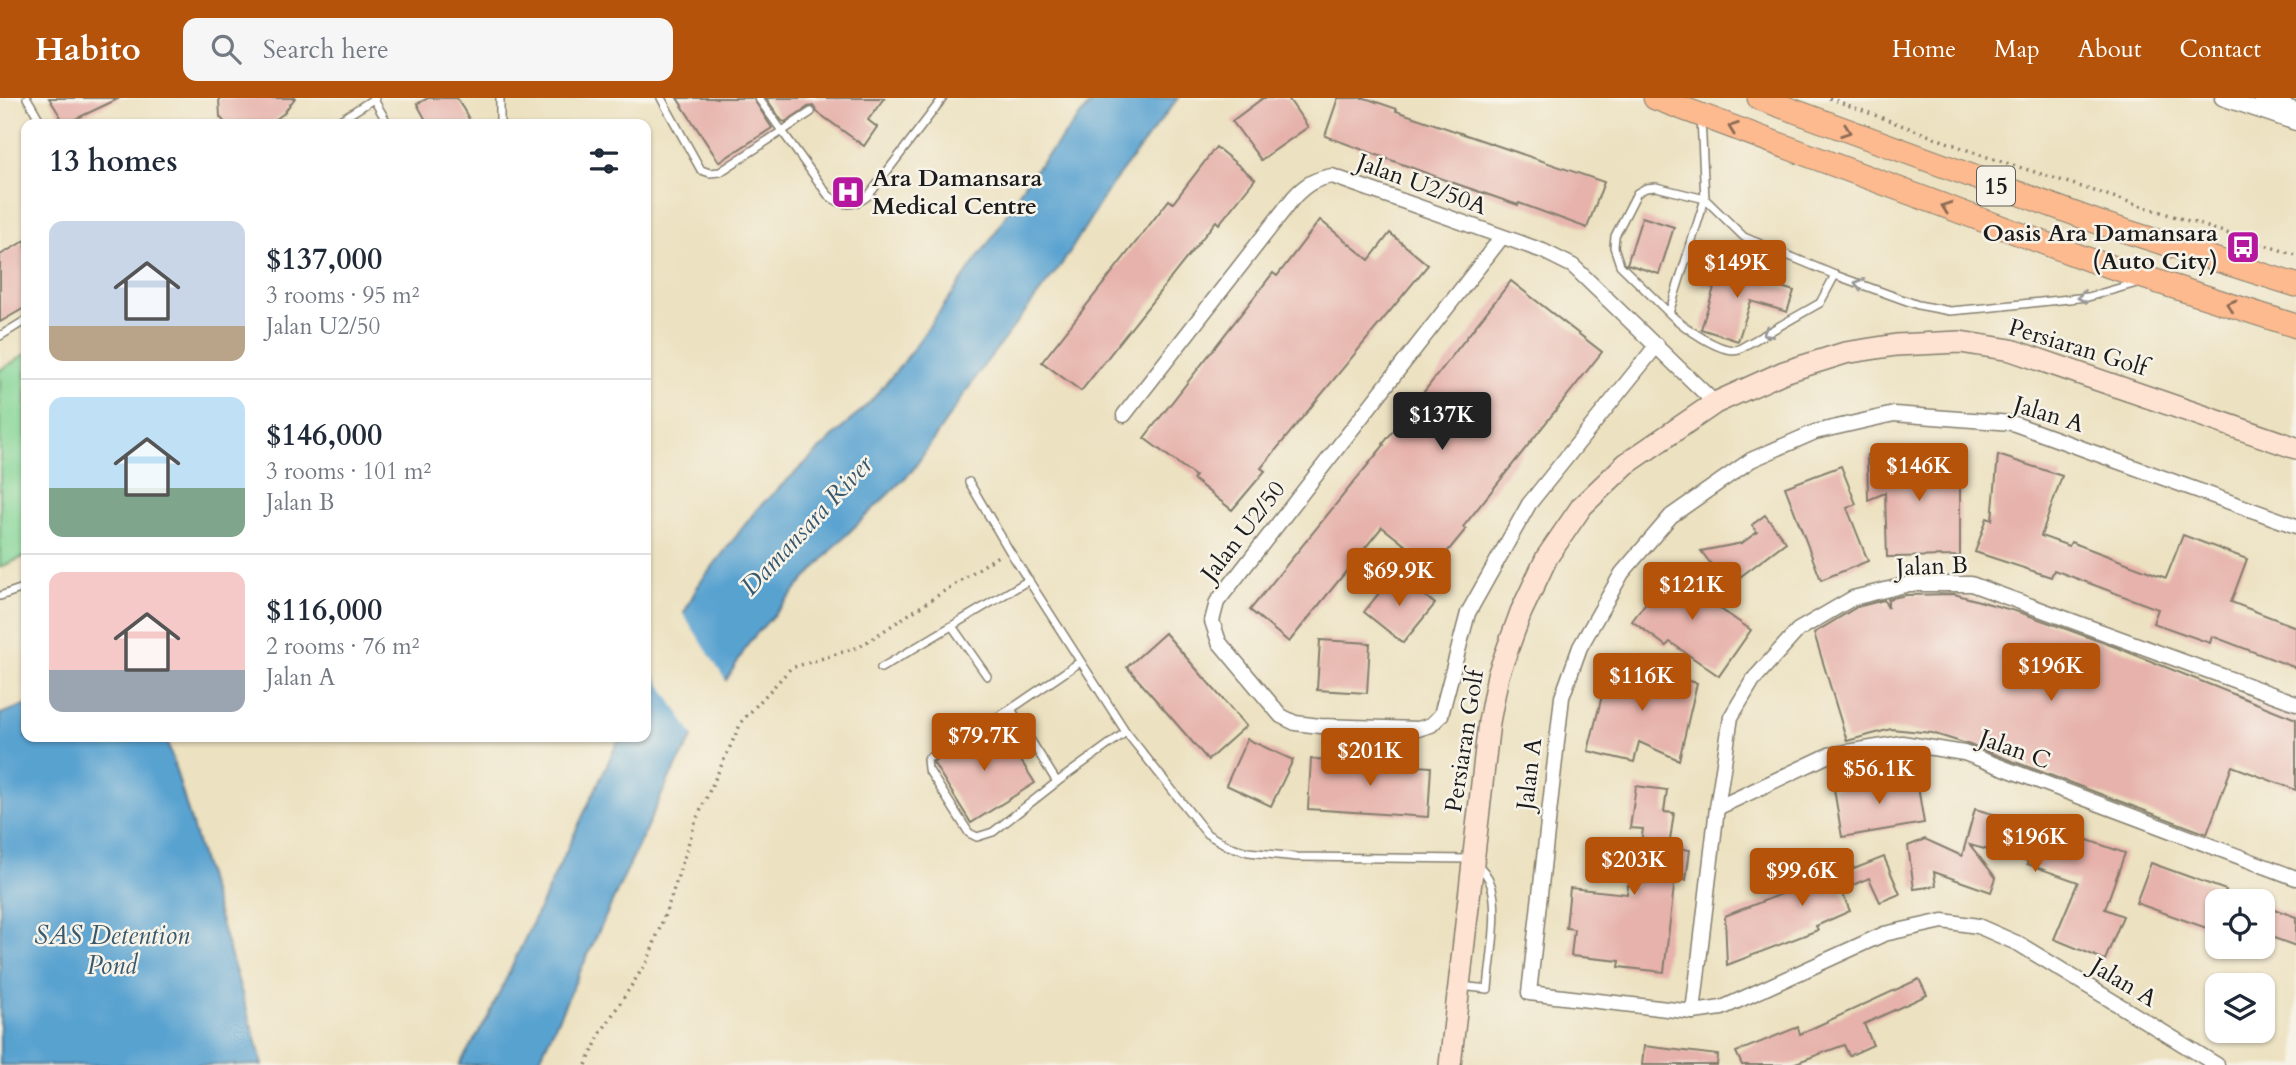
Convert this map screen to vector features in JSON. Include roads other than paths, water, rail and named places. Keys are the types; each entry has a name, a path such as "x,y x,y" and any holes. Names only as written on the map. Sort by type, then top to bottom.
{"main road":[{"name":"15","path":"1655,98 2148,280 2296,326"},
{"name":"15","path":"1759,98 2100,223 2296,285"}],"street":[{"path":"2222,98 2296,123"},
{"path":"2261,98 2296,110"},
{"name":"Jalan U2/50A","path":"1124,415 1294,197 1305,185 1318,178 1332,176 1543,251 1573,266 1715,403"},
{"name":"Jalan U2/50","path":"1502,237 1217,602 1212,621 1219,642 1281,716 1295,723 1320,726 1418,729 1432,725 1441,715 1468,613 1529,504 1657,345"},
{"name":"Persiaran Golf","path":"1450,1065 1472,859 1489,722 1498,675 1521,612 1547,557 1583,506 1626,464 1715,403 1783,372 1845,353 1896,345 1960,342 2011,350 2296,448"},
{"name":"Jalan A","path":"2217,1065 2019,944 1978,926 1943,921 1884,934 1722,1008 1693,1012 1529,993 1562,697 1580,647 1622,573 1671,516 1751,460 1815,432 1894,414 2012,423 2296,526"},
{"name":"Jalan B","path":"1693,1012 1717,808 1731,717 1753,680 1798,630 1853,598 1909,584 1971,584 2296,704"},
{"name":"Jalan C","path":"1717,808 1829,755 1902,743 1964,753 2296,878"}],"lane":[{"path":"27,98 39,119"},
{"path":"342,119 374,98 385,119"},
{"path":"500,98 500,119"},
{"path":"661,98 701,170 710,173 720,172 811,112"},
{"path":"759,99 828,195 844,205 853,205 869,195 943,98"},
{"path":"1669,313 1705,200 1701,116"},
{"path":"1835,275 1820,303 1734,351 1726,350 1682,326 1620,265 1614,247 1615,236 1637,193 1656,187 1705,200 1744,237 1835,275 1918,305 1950,311 2088,298 2148,280"},
{"path":"0,336 21,323"},
{"path":"969,482 1009,550 1126,732 1207,834 1228,846 1248,852 1297,856 1472,859 1485,873 1492,886 1495,904 1488,989 1458,985"},
{"path":"881,668 1029,580"},
{"path":"0,596 21,589"},
{"path":"952,626 987,676"},
{"path":"1080,662 1011,709 927,759 928,769 969,833 977,837 993,832 1126,732"},
{"path":"1011,709 1057,782"}],"water":[{"name":"Damansara River","path":"1095,98 1178,98 1110,187 1064,261 982,368 912,471 838,543 750,641 668,781 537,1065 459,1065 488,1017 618,742 651,742 651,676 699,584 758,508 871,401 903,363 994,235 1026,181"},
{"name":"SAS Detention Pond","path":"21,707 21,742 167,742 263,1065 0,1065 0,714"}],"place":[{"name":"Ara Damansara Medical Centre","path":"848,192"},
{"name":"Oasis Ara Damansara (Auto City)","path":"2243,247"}]}
